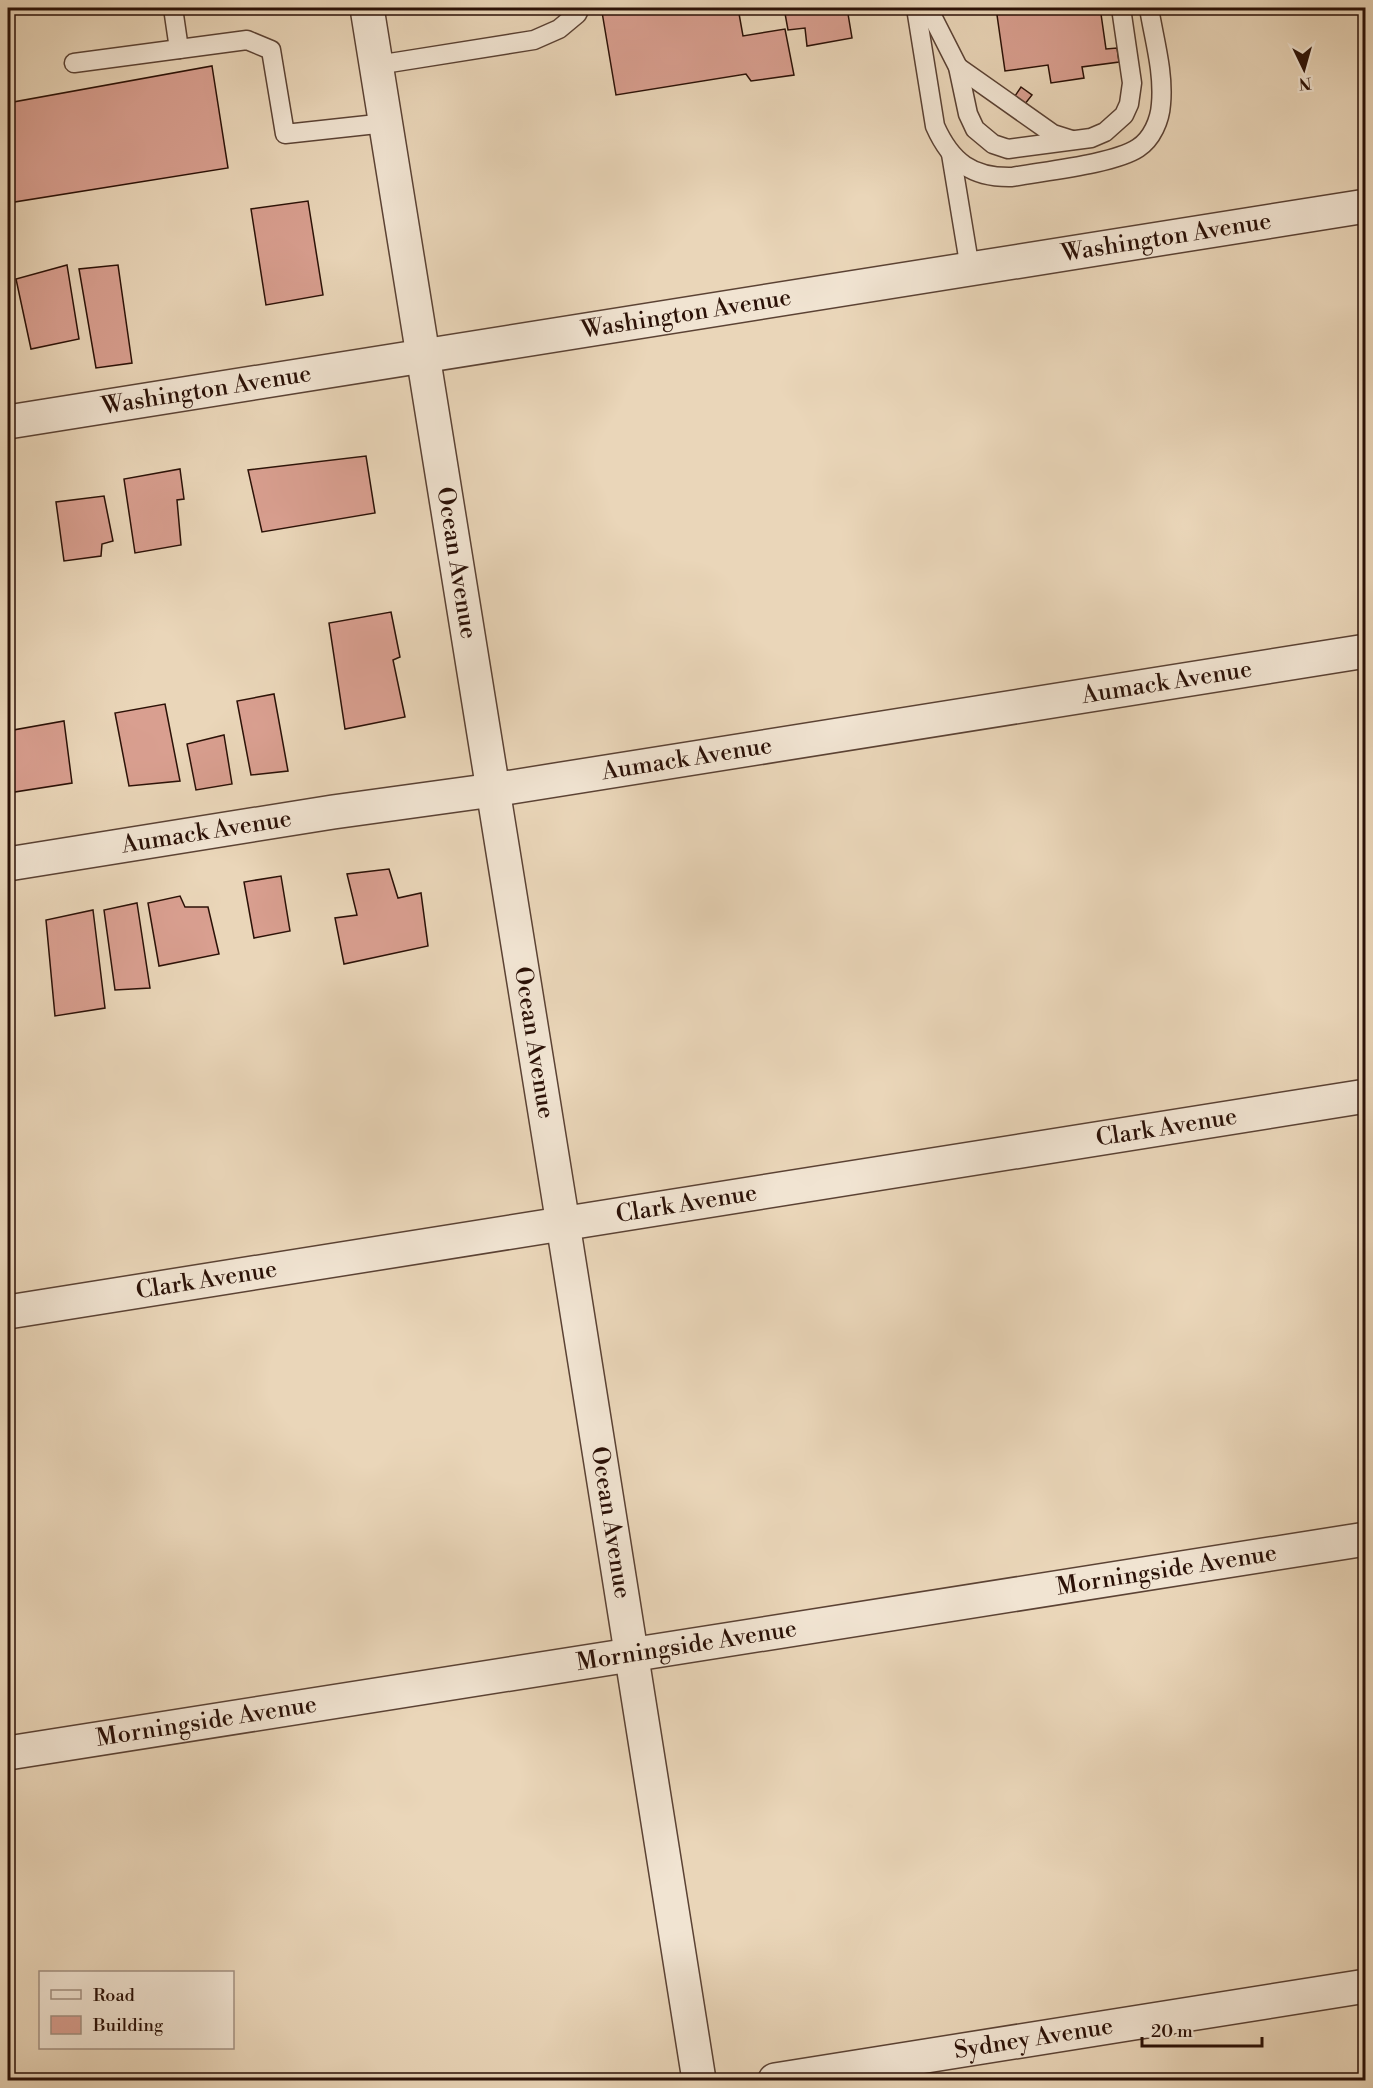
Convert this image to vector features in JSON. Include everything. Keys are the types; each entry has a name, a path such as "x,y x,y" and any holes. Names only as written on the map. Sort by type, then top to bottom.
{"street":[{"name":"Ocean Avenue","path":"367,8 699,2080"},
{"name":"Washington Avenue","path":"8,422 1365,206"},
{"name":"Aumack Avenue","path":"8,864 333,812 493,790 1365,651"},
{"name":"Clark Avenue","path":"8,1312 1365,1096"},
{"name":"Morningside Avenue","path":"8,1753 1365,1539"},
{"name":"Sydney Avenue","path":"775,2080 1365,1986"}],"lane":[{"path":"173,8 179,49"},
{"path":"376,65 534,40 559,28 577,14 580,8"},
{"path":"916,8 935,126 942,141 951,154 972,171 998,177 1012,177 1115,158 1139,147 1155,129 1161,105 1161,80 1149,8"},
{"path":"928,8 958,67 971,122 980,135 993,144 1008,149 1091,138 1105,132 1124,115 1129,104 1132,83 1121,8"},
{"path":"74,63 247,40 271,50 285,134 386,123"},
{"path":"958,67 1053,134 1074,140"},
{"path":"951,154 970,269"}],"building":[{"path":"631,8 738,8 743,36 785,29 794,75 751,81 746,74 616,95 602,12"},
{"path":"784,8 847,8 852,38 807,46 805,28 788,30"},
{"path":"996,8 1111,8 1111,13 1101,14 1106,49 1117,48 1119,62 1082,67 1084,78 1051,83 1048,65 1005,71"},
{"path":"212,66 228,168 8,203 8,103"},
{"path":"1021,87 1032,95 1021,109 1011,102"},
{"path":"308,201 323,295 266,305 251,209"},
{"path":"67,265 79,339 31,349 16,279"},
{"path":"118,265 132,363 96,368 79,269"},
{"path":"366,456 375,513 262,532 248,470"},
{"path":"180,469 184,499 177,500 181,545 135,553 124,479"},
{"path":"104,496 113,541 102,544 101,556 64,561 56,502"},
{"path":"391,612 400,657 393,660 405,717 345,729 329,623"},
{"path":"274,694 288,771 251,775 237,701"},
{"path":"165,704 180,781 129,786 115,713"},
{"path":"64,721 72,783 8,793 8,731"},
{"path":"224,735 232,784 196,790 187,744"},
{"path":"389,869 398,898 421,893 428,946 344,964 335,918 357,915 347,874"},
{"path":"281,876 290,931 254,938 244,882"},
{"path":"180,896 185,907 208,907 219,954 159,966 148,903"},
{"path":"137,903 150,988 115,990 104,910"},
{"path":"93,910 105,1008 55,1016 46,920"}]}
